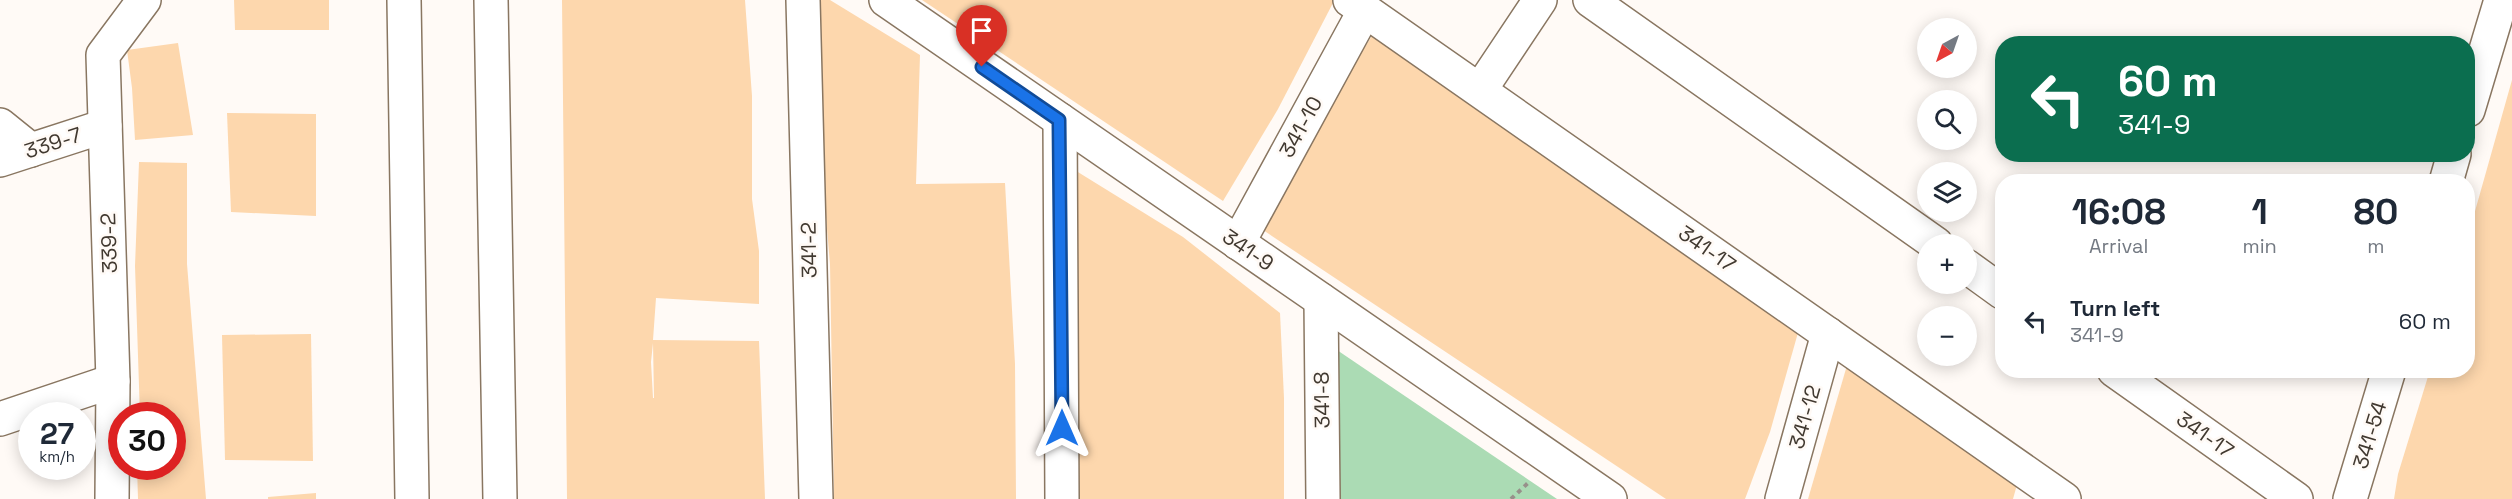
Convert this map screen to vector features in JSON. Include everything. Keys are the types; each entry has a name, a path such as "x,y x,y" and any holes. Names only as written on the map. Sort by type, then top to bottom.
{"street":[{"name":"339-2","path":"112,499 113,381 103,55 144,0"},
{"path":"404,0 412,499"},
{"path":"491,0 500,499"},
{"name":"341-2","path":"803,0 816,499"},
{"name":"341-9","path":"886,0 1610,499"},
{"path":"1480,90 1540,0"},
{"path":"1590,0 1922,234"},
{"path":"2475,87 2501,0"},
{"name":"341-17","path":"1358,5 1828,334 2050,495"},
{"name":"341-10","path":"1238,243 1358,5"},
{"path":"1059,120 1062,499"},
{"path":"0,125 31,150"},
{"name":"339-7","path":"0,160 105,126"},
{"path":"1977,274 1995,287"},
{"name":"341-8","path":"1321,300 1323,499"},
{"name":"341-12","path":"1782,499 1828,334"},
{"name":"341-17","path":"2125,378 2296,499"},
{"name":"341-54","path":"2350,499 2387,378"},
{"path":"0,419 113,381"}],"green space":[{"path":"1334,348 1557,499 1336,499"}],"building":[{"path":"234,0 329,0 329,30 235,30"},
{"path":"562,0 745,0 752,96 752,199 759,251 759,304 656,298 653,340 759,341 765,499 567,499","holes":["653,343 654,398 651,362"]},
{"path":"817,0 830,0 920,55 916,184 1005,183 1015,364 1016,499 834,499 830,264 823,182"},
{"path":"922,0 1334,1 1278,109 1223,201"},
{"path":"1377,28 1801,322 1770,432 1745,499 1666,499 1263,230 1327,106"},
{"path":"178,43 193,135 135,140 127,50"},
{"path":"2512,80 2512,499 2394,499 2398,474 2428,378 2475,378 2475,211"},
{"path":"227,113 316,114 316,216 231,212"},
{"path":"139,162 187,163 187,264 206,499 138,499 137,480 186,480 186,402 140,402 135,266"},
{"path":"1073,169 1183,237 1280,313 1284,398 1284,499 1077,499"},
{"path":"311,334 313,461 225,460 222,335"},
{"path":"1850,355 2018,481 2013,499 1808,499"},
{"path":"316,493 316,499 268,499 268,497"}],"route":[{"path":"982,67 1059,120 1062,428"}]}
